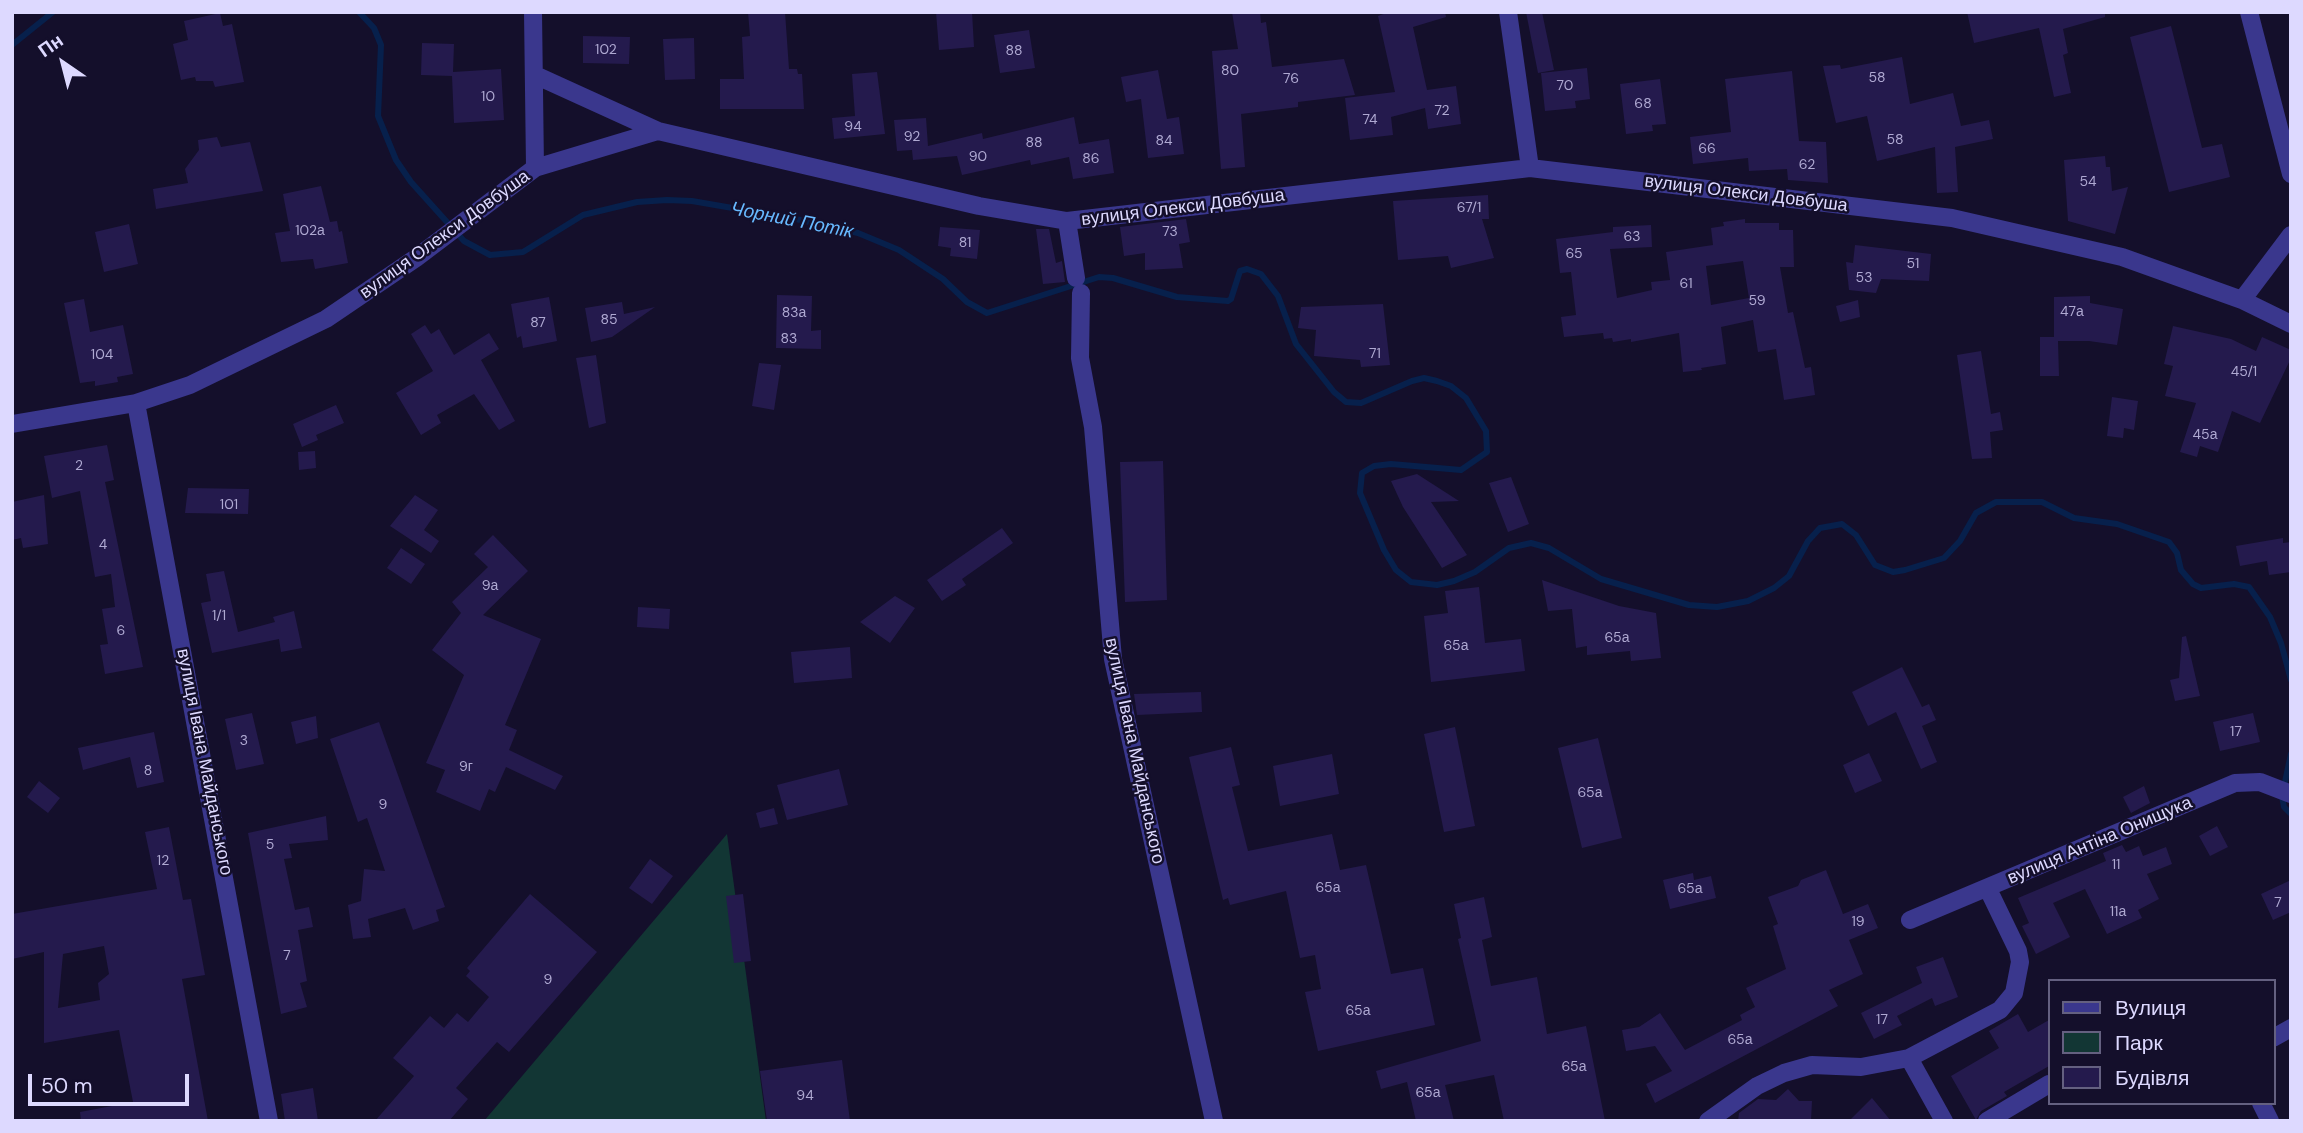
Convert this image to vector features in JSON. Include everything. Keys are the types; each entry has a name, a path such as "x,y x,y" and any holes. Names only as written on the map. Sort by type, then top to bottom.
{"street":[{"path":"533,12 535,168"},
{"path":"1508,12 1530,168"},
{"path":"2249,12 2291,174"},
{"path":"535,75 658,131"},
{"name":"вулиця Олекси Довбуша","path":"12,424 136,403 190,385 315,326 437,243 535,168 658,131 979,206 1067,221 1530,168 1952,218 2122,257 2242,300 2291,324"},
{"name":"вулиця Івана Майданського","path":"1067,221 1078,286 1080,358 1093,427 1113,659 1214,1121"},
{"path":"2242,300 2291,235"},
{"name":"вулиця Івана Майданського","path":"136,403 269,1121"},
{"name":"вулиця Антіна Онищука","path":"1910,920 2235,783 2260,782 2286,793"},
{"path":"1708,1121 1757,1086 1784,1073 1812,1065 1861,1067 1909,1058 2000,1010 2014,993 2018,951 1988,889"},
{"path":"2275,1037 2291,1028"},
{"path":"1909,1058 1944,1121"},
{"path":"1987,1121 2048,1085"},
{"path":"2262,1105 2270,1121"}],"green space":[{"path":"727,834 766,1121 484,1121"}],"building":[{"path":"748,12 785,12 789,69 797,69 798,74 802,74 804,109 720,109 720,79 744,79 742,37 750,36"},
{"path":"936,12 972,12 974,47 939,50"},
{"path":"1232,12 1260,12 1261,23 1266,22 1272,67 1344,59 1355,95 1298,102 1298,107 1241,114 1245,167 1221,169 1212,51 1238,49"},
{"path":"1389,12 1445,12 1446,17 1413,27 1427,90 1456,86 1461,124 1428,129 1425,108 1391,117 1393,135 1350,140 1345,98 1395,92 1378,16"},
{"path":"1526,12 1542,12 1554,70 1538,73"},
{"path":"1967,12 2105,12 2105,17 2063,29 2068,53 2063,55 2071,93 2054,97 2039,28 1974,43"},
{"path":"220,13 223,26 232,24 244,82 215,87 213,81 196,81 195,77 181,80 173,44 188,40 184,21"},
{"path":"2171,26 2202,148 2222,144 2230,177 2169,192 2130,37"},
{"path":"1029,30 1035,68 1000,73 994,35"},
{"path":"583,36 630,37 629,64 583,63"},
{"path":"694,38 695,79 665,80 663,39"},
{"path":"422,43 454,44 453,72 501,69 504,120 454,123 452,76 421,75"},
{"path":"1902,57 1910,104 1953,93 1961,126 1989,120 1993,139 1955,147 1958,192 1937,193 1935,147 1877,161 1867,116 1836,123 1823,66 1840,65 1841,69"},
{"path":"1587,68 1590,99 1575,101 1576,108 1545,111 1541,73"},
{"path":"1158,70 1167,119 1179,117 1184,154 1148,158 1141,99 1126,102 1121,77"},
{"path":"1792,71 1799,141 1826,142 1828,183 1788,180 1787,169 1749,171 1748,158 1693,164 1690,137 1731,132 1725,79"},
{"path":"877,72 885,134 834,139 832,118 855,116 852,74"},
{"path":"1660,79 1666,124 1652,125 1653,131 1626,134 1620,84"},
{"path":"1074,117 1079,144 1109,139 1114,173 1073,179 1069,157 1031,165 1030,160 962,175 957,156 913,160 912,150 897,151 894,120 926,118 928,146 982,133 983,139"},
{"path":"217,137 221,147 250,142 263,191 156,209 153,189 188,183 185,169 199,150 198,140"},
{"path":"2105,156 2106,167 2110,167 2112,191 2128,187 2115,234 2068,221 2064,160"},
{"path":"321,186 330,222 337,221 339,232 342,231 348,263 315,269 313,259 281,262 275,233 290,231 283,194"},
{"path":"1488,195 1489,219 1482,219 1494,258 1451,268 1448,256 1398,260 1393,201"},
{"path":"1186,219 1190,242 1179,244 1183,268 1145,270 1145,253 1124,256 1120,227"},
{"path":"1745,219 1745,223 1779,223 1779,230 1793,230 1794,267 1780,267 1788,313 1793,312 1805,368 1811,367 1815,395 1784,400 1776,349 1758,352 1753,320 1721,327 1726,364 1683,372 1679,333 1631,342 1631,339 1613,342 1612,338 1604,339 1603,333 1564,337 1561,317 1576,315 1571,272 1560,273 1556,239 1613,232 1613,227 1651,225 1652,247 1610,249 1617,298 1652,290 1651,282 1670,280 1666,252 1713,245 1711,228 1724,226 1723,222","holes":["1743,261 1749,298 1711,305 1706,266"]},
{"path":"129,224 138,264 104,272 95,232"},
{"path":"940,227 980,230 977,259 950,256 951,248 938,246"},
{"path":"1036,229 1049,229 1056,263 1062,261 1065,282 1043,284"},
{"path":"1855,245 1931,254 1929,281 1881,279 1876,293 1849,290 1846,262 1853,263"},
{"path":"777,295 812,296 811,331 821,330 821,349 776,348"},
{"path":"2090,296 2090,303 2123,309 2117,345 2058,341 2059,376 2040,376 2040,337 2054,337 2054,297"},
{"path":"549,297 557,341 523,348 521,336 517,338 511,304"},
{"path":"84,299 90,332 123,325 133,374 117,377 118,382 95,386 95,381 80,383 64,303"},
{"path":"1858,300 1860,317 1840,322 1836,306"},
{"path":"622,302 624,314 655,307 612,337 591,342 585,308"},
{"path":"1383,304 1390,365 1361,367 1360,360 1314,356 1316,330 1298,328 1301,307"},
{"path":"425,325 431,334 439,329 454,355 489,333 499,349 481,360 515,421 499,430 474,394 437,415 441,423 421,435 396,393 433,371 411,334"},
{"path":"2173,326 2231,339 2256,351 2262,337 2291,350 2291,358 2260,423 2232,411 2218,452 2200,446 2197,457 2180,452 2196,403 2165,396 2173,366 2164,364"},
{"path":"1981,351 1991,414 2000,412 2003,430 1990,432 1992,458 1972,459 1957,355"},
{"path":"596,355 606,423 589,428 576,358"},
{"path":"759,363 781,365 774,410 752,406"},
{"path":"2112,397 2138,401 2134,430 2124,428 2123,438 2107,436"},
{"path":"336,405 344,423 316,435 318,440 302,447 293,424"},
{"path":"107,445 114,480 105,482 143,667 105,674 100,645 108,644 102,609 115,607 111,574 95,577 80,491 52,498 44,456"},
{"path":"315,451 316,468 299,470 298,452"},
{"path":"1163,461 1167,600 1125,602 1120,462"},
{"path":"1417,474 1459,501 1431,502 1467,555 1442,568 1403,507 1391,481"},
{"path":"1511,477 1529,524 1508,532 1489,483"},
{"path":"188,488 249,489 248,514 185,513"},
{"path":"44,495 48,544 23,548 21,538 12,540 12,502"},
{"path":"415,495 438,510 424,530 439,541 431,553 390,526"},
{"path":"1002,528 1013,543 962,579 966,585 942,601 927,580"},
{"path":"493,535 528,571 483,615 541,639 505,725 517,730 509,750 563,776 555,790 506,767 495,792 489,789 480,811 436,792 445,770 426,763 464,675 432,650 461,613 452,602 488,567 474,554"},
{"path":"2283,538 2283,543 2291,542 2291,572 2269,575 2267,561 2240,566 2236,546"},
{"path":"401,548 425,564 411,584 387,568"},
{"path":"224,571 238,632 275,622 273,617 294,611 302,648 281,652 279,639 212,653 201,603 211,601 206,574"},
{"path":"1542,580 1619,606 1656,613 1661,658 1631,661 1630,651 1587,655 1587,646 1576,648 1572,609 1548,611"},
{"path":"1479,587 1485,643 1521,639 1525,671 1431,682 1424,616 1448,613 1445,591"},
{"path":"895,596 915,608 890,643 860,622"},
{"path":"638,607 670,609 669,629 637,627"},
{"path":"2186,636 2200,696 2175,701 2170,680 2179,678 2182,637"},
{"path":"850,647 852,678 794,683 791,652"},
{"path":"1902,667 1922,707 1929,704 1936,720 1922,726 1937,762 1921,769 1896,712 1868,726 1852,692"},
{"path":"1201,692 1202,712 1137,715 1134,694"},
{"path":"252,713 264,764 236,770 225,719"},
{"path":"2253,713 2260,742 2220,751 2213,722"},
{"path":"316,716 318,738 296,744 291,722"},
{"path":"379,722 445,907 436,910 439,921 413,930 405,908 368,919 371,937 353,939 348,905 361,901 364,869 385,871 367,818 358,822 330,739"},
{"path":"1455,727 1475,826 1444,832 1424,734"},
{"path":"154,732 164,782 137,788 130,757 83,770 78,748"},
{"path":"1598,738 1622,838 1582,848 1558,748"},
{"path":"1231,747 1240,785 1232,787 1248,851 1332,834 1340,870 1366,865 1391,974 1423,968 1435,1025 1318,1051 1305,992 1321,989 1315,955 1300,958 1286,891 1230,905 1228,898 1223,900 1189,757"},
{"path":"1869,753 1882,781 1855,793 1843,765"},
{"path":"1332,754 1339,794 1280,806 1273,766"},
{"path":"839,769 848,805 787,820 777,785"},
{"path":"39,781 60,798 48,813 27,797"},
{"path":"2144,786 2150,803 2131,813 2123,797"},
{"path":"774,808 778,824 760,828 756,813"},
{"path":"326,816 328,840 289,844 292,858 284,859 295,910 309,907 313,927 298,930 307,981 300,983 307,1007 281,1014 248,833"},
{"path":"2217,826 2228,847 2210,856 2199,836"},
{"path":"169,827 183,900 191,899 205,975 182,979 208,1121 81,1121 80,1112 133,1102 119,1030 44,1043 44,952 12,959 12,914 157,889 145,832","holes":["104,946 109,974 98,983 100,1000 58,1008 63,954"]},
{"path":"2122,845 2126,852 2139,846 2143,856 2166,847 2172,864 2147,874 2159,899 2138,910 2142,918 2107,934 2085,889 2053,903 2070,937 2036,954 2022,926 2029,923 2018,898 2106,861 2103,853"},
{"path":"650,859 673,876 652,904 629,888"},
{"path":"1826,870 1843,914 1868,904 1878,928 1849,940 1863,974 1829,990 1838,1006 1655,1103 1646,1084 1672,1071 1655,1046 1626,1051 1622,1030 1639,1027 1660,1013 1685,1050 1742,1020 1740,1015 1755,1007 1746,988 1786,969 1773,926 1778,924 1768,897 1798,886 1801,880"},
{"path":"1693,873 1694,880 1711,876 1716,898 1670,909 1663,880"},
{"path":"2291,880 2291,912 2273,920 2261,894"},
{"path":"530,894 597,952 509,1052 497,1042 456,1088 468,1099 449,1121 375,1121 414,1076 393,1058 430,1016 444,1028 457,1013 468,1022 489,997 466,976 470,971 467,968"},
{"path":"743,894 751,961 734,963 726,896"},
{"path":"1484,897 1492,937 1482,940 1491,986 1537,977 1547,1034 1586,1026 1605,1121 1504,1121 1494,1075 1445,1085 1454,1121 1416,1121 1407,1082 1381,1089 1376,1071 1481,1041 1458,939 1461,938 1454,904"},
{"path":"1943,957 1958,997 1935,1006 1932,998 1897,1016 1902,1025 1874,1039 1861,1013 1922,983 1916,967"},
{"path":"2018,1014 2028,1032 2048,1021 2048,1067 2004,1092 2007,1096 1981,1111 1976,1120 1951,1076 1999,1048 1989,1031"},
{"path":"842,1060 850,1121 767,1121 760,1071"},
{"path":"313,1088 318,1121 285,1121 281,1094"},
{"path":"1788,1089 1799,1101 1812,1101 1811,1121 1738,1121 1739,1113 1758,1099 1776,1100"},
{"path":"1872,1098 1891,1121 1849,1121"}],"waterway":[{"name":"Чорний Потік","path":"12,45 53,12"},
{"name":"Чорний Потік","path":"359,12 374,28 381,45 378,116 396,160 411,182 464,241 490,255 523,252 583,215 637,202 667,200 692,201 858,233 899,250 943,279 967,302 987,313 1099,277 1113,278 1177,297 1228,301 1240,271 1247,269 1261,274 1278,296 1296,344 1334,392 1346,402 1361,403 1424,378 1451,386 1466,398 1486,431 1487,452 1461,470 1391,464 1374,466 1362,473 1360,493 1384,550 1396,570 1411,582 1437,585 1454,581 1475,572 1509,548 1531,543 1549,548 1601,579 1689,605 1717,607 1748,601 1774,588 1789,576 1808,541 1820,528 1842,524 1856,535 1875,565 1893,572 1944,558 1960,541 1976,513 1996,502 2042,502 2074,518 2117,524 2169,542 2177,553 2181,570 2193,584 2201,588 2234,584 2249,587 2270,617 2281,643 2291,680"},
{"name":"Чорний Потік","path":"2291,754 2282,796 2284,807 2291,814"}]}
